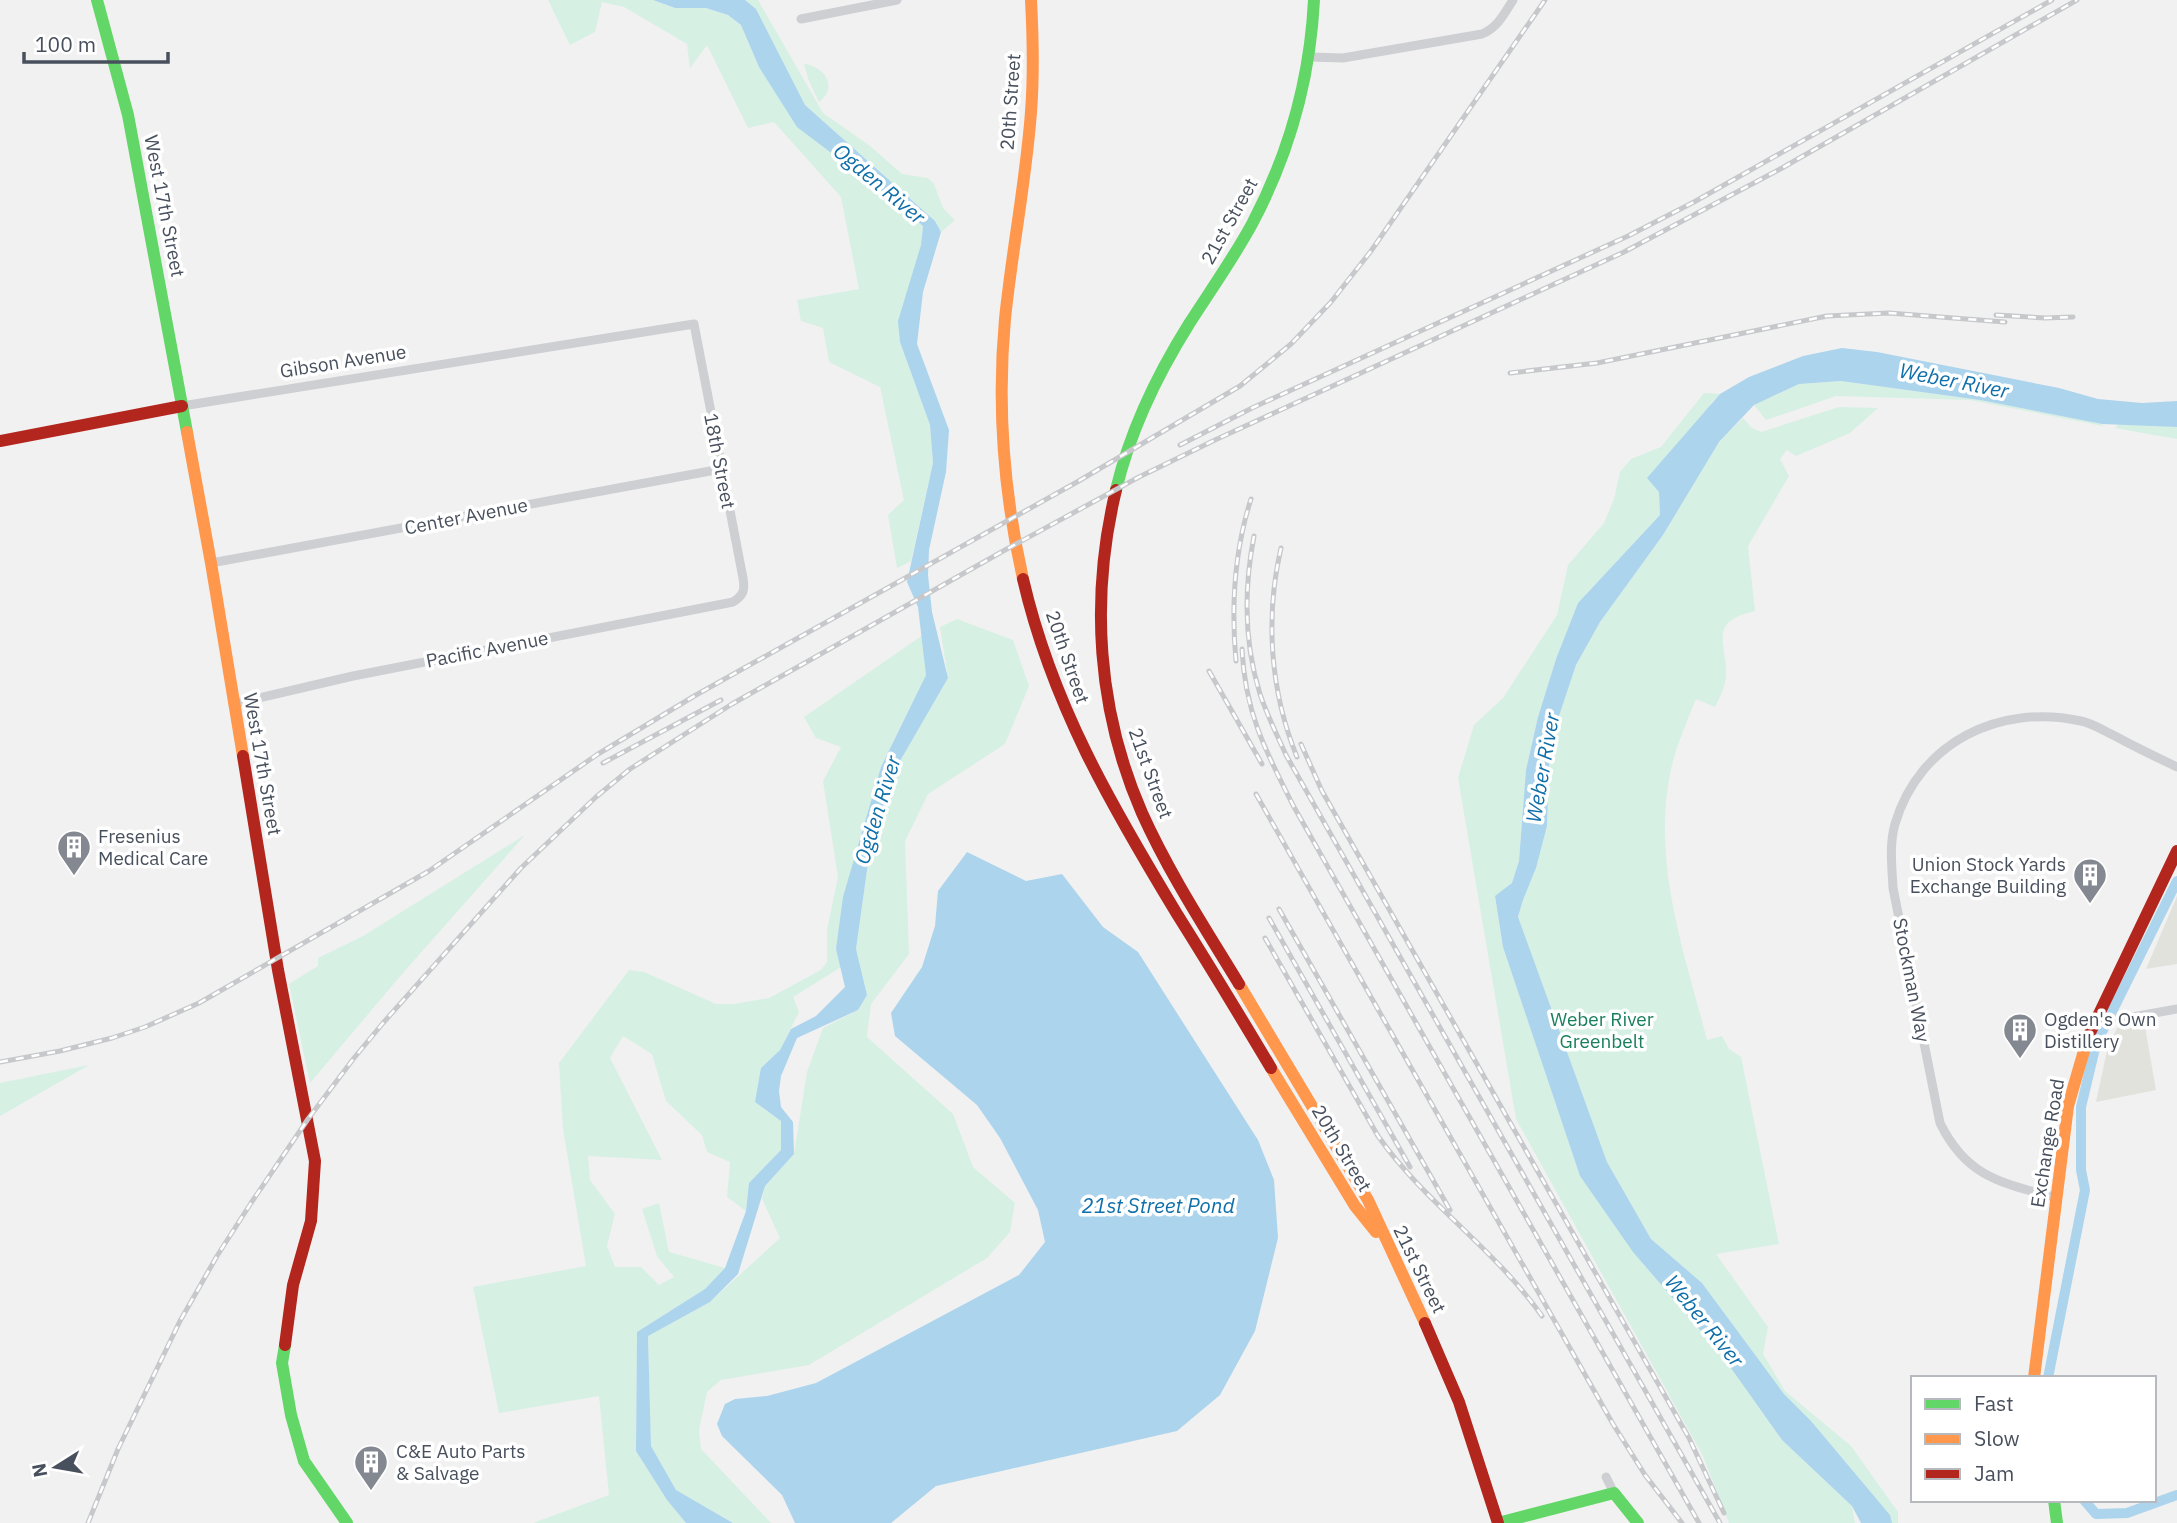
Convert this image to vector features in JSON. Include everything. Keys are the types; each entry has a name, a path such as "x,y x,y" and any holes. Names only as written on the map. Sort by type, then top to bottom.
{"main road":[{"name":"West 17th Street","path":"97,0 128,115 183,406 278,970 315,1161 311,1221 293,1285 282,1363 291,1415 304,1461 347,1523"},
{"name":"20th Street","path":"1031,0 1033,84 1006,307 1003,373 1006,476 1012,525 1027,597 1044,655 1089,763 1129,834 1355,1206 1385,1243"},
{"name":"21st Street","path":"1314,0 1310,57 1302,99 1274,180 1251,227 1150,392 1119,475 1109,515 1103,557 1100,600 1104,677 1126,768 1162,853 1368,1200 1385,1243 1428,1329 1452,1386 1498,1523"},
{"name":"Gibson Avenue","path":"0,440 183,406"},
{"name":"Exchange Road","path":"2034,1376 2068,1106 2085,1044 2177,851"},
{"path":"1498,1523 1614,1493 1638,1523"},
{"path":"2054,1502 2057,1523"}],"street":[{"path":"802,19 897,0"},
{"path":"1310,57 1343,58 1482,34 1492,30 1513,0"},
{"name":"Gibson Avenue","path":"183,406 694,324"},
{"name":"18th Street","path":"694,324 743,578 744,589 741,597"},
{"name":"Center Avenue","path":"211,563 721,469"},
{"name":"Pacific Avenue","path":"233,704 423,662 733,602 741,597"},
{"name":"Stockman Way","path":"2057,1198 1989,1177 1968,1163 1951,1145 1940,1123 1893,888 1891,857 1895,826 1904,800 1920,776 1949,744 1989,724 2022,717 2051,716 2084,722 2177,767"},
{"path":"2099,1017 2121,1019 2177,1009"},
{"path":"1606,1477 1614,1493"}],"shaded area":[{"path":"2177,896 2177,964 2146,969"},
{"path":"2144,1021 2156,1090 2096,1102 2108,1046 2119,1025"}],"green space":[{"path":"548,0 653,0 674,8 706,8 728,15 741,25 759,67 879,189 923,226 900,342 930,425 933,463 911,561 897,568 888,515 904,500 880,387 829,362 823,328 801,321 797,300 859,289 841,197 774,122 748,128 707,45 690,68 687,44 624,7 602,2 595,32 570,45"},
{"path":"745,0 758,0 823,113 870,146 902,174 928,178 934,184 943,208 955,220 941,232 935,221 805,105 756,9"},
{"path":"804,64 818,69 826,78 828,90 819,102 809,81"},
{"path":"1841,381 1980,400 2103,426 1970,400 1836,396 1766,420 1754,405 1799,384"},
{"name":"Weber River Greenbelt","path":"1704,393 1720,394 1712,402 1659,492 1660,515 1578,603 1556,659 1538,717 1526,770 1519,861 1512,883 1495,897 1503,947 1580,1176 1721,1354 1782,1440 1852,1506 1855,1523 1729,1523 1703,1456 1516,1119 1458,778 1474,725 1503,698 1557,615 1568,565 1604,523 1614,499 1620,472 1631,459 1661,447"},
{"path":"1839,407 1878,408 1850,433 1796,456 1787,450 1780,459 1789,476 1748,546 1755,611 1730,621 1725,627 1723,643 1726,676 1715,707 1696,699 1689,715 1672,765 1666,800 1665,835 1667,870 1680,939 1707,1040 1722,1036 1729,1049 1741,1057 1779,1244 1716,1254 1768,1327 1763,1354 1785,1391 1851,1446 1898,1512 1898,1523 1892,1523 1890,1515 1811,1421 1784,1394 1702,1283 1651,1239 1607,1162 1518,918 1536,868 1547,826 1549,766 1554,731 1576,665 1600,622 1663,535 1719,442 1743,418 1752,428 1761,432"},
{"path":"2120,423 2177,427 2177,439 2115,428"},
{"path":"957,619 1013,640 1029,686 1005,744 928,794 905,841 909,954 871,1004 867,1037 953,1114 973,1167 1015,1203 1010,1232 987,1258 809,1365 721,1380 707,1392 699,1430 701,1449 771,1523 733,1523 676,1490 651,1446 648,1335 710,1302 780,1238 762,1199 765,1186 794,1154 807,1072 823,1028 858,1010 867,995 856,949 868,863 896,768 948,678 940,627"},
{"path":"923,635 926,675 881,767 836,949 841,967 793,997 799,1012 780,1050 761,1068 781,1121 781,1150 749,1183 746,1211 727,1197 730,1162 707,1152 702,1135 666,1101 652,1054 623,1036 610,1058 662,1160 588,1156 590,1180 615,1214 607,1246 615,1267 641,1267 659,1285 674,1277 657,1256 642,1209 659,1203 669,1252 725,1268 705,1289 637,1332 636,1451 667,1500 686,1523 533,1523 609,1495 599,1396 499,1413 473,1287 586,1266 563,1129 559,1063 629,970 644,972 716,1004 734,1004 769,998 821,970 827,962 827,930 838,877 823,781 841,747 816,738 804,717"},
{"path":"525,835 310,1083 289,984 318,966 318,958 363,936"},
{"path":"89,1065 0,1116 0,1083"}],"water":[{"name":"Ogden River","path":"653,0 745,0 756,9 805,105 935,221 941,232 923,292 917,344 949,430 946,472 929,550 928,575 932,612 948,678 896,768 868,863 856,949 867,995 858,1010 797,1038 781,1076 779,1091 781,1107 793,1122 794,1154 765,1186 738,1274 710,1302 648,1336 651,1446 676,1490 733,1523 686,1523 667,1500 636,1451 637,1332 705,1289 725,1268 746,1211 749,1183 781,1150 781,1121 755,1102 761,1068 780,1050 791,1029 816,1016 845,987 836,949 843,897 881,767 926,675 918,607 907,582 933,463 930,425 900,342 898,321 921,245 923,226 797,127 759,67 741,25 728,15 706,8 675,8"},
{"name":"Weber River","path":"1842,348 1877,352 2059,388 2098,399 2142,403 2177,401 2177,427 2102,424 1980,400 1841,381 1799,384 1754,405 1719,442 1663,535 1600,622 1576,665 1554,731 1549,766 1547,826 1536,868 1518,917 1607,1162 1651,1239 1702,1283 1784,1394 1811,1421 1890,1515 1892,1523 1861,1523 1852,1506 1782,1440 1721,1354 1633,1252 1580,1176 1503,947 1495,896 1512,883 1519,861 1526,770 1538,717 1556,659 1578,603 1660,515 1659,492 1647,478 1720,394 1749,377 1803,356"},
{"name":"21st Street Pond","path":"967,852 1026,881 1062,874 1103,927 1138,952 1258,1140 1274,1180 1278,1238 1255,1331 1220,1395 1177,1431 936,1486 891,1523 795,1523 782,1495 722,1436 717,1424 725,1404 735,1399 767,1396 816,1383 1019,1275 1045,1242 1038,1210 1000,1138 977,1105 895,1036 891,1013 922,967 935,926 938,891"}],"waterway":[{"path":"2048,1376 2085,1190 2081,1170 2081,1107 2096,1044 2177,881"},
{"path":"2086,1502 2096,1514 2127,1513 2177,1495"}],"railway":[{"path":"0,1062 112,1038 145,1027 199,1003 429,871 598,754 696,695 1077,482 1240,386 1291,344 1331,302 1371,251 1545,0"},
{"path":"1180,445 1252,408 1628,236 1694,202 2052,0"},
{"path":"88,1523 118,1449 180,1321 217,1256 308,1119 383,1023 521,868 596,797 630,769 732,704 1139,477 1624,252 1782,168 2077,0"},
{"path":"1510,373 1597,363 1827,316 1889,313 2005,322"},
{"path":"1996,315 2073,317"},
{"path":"1236,661 1235,579 1251,499"},
{"path":"1254,536 1248,575 1248,635 1260,694 1286,755 1720,1523"},
{"path":"1281,548 1273,600 1273,654 1281,706 1297,757"},
{"path":"1242,649 1252,713 1266,750 1294,807 1699,1523"},
{"path":"1209,671 1262,764"},
{"path":"603,763 721,700"},
{"path":"1301,744 1322,791 1689,1438 1724,1513"},
{"path":"1256,794 1613,1424 1645,1475 1682,1523"},
{"path":"1279,909 1450,1210"},
{"path":"1269,918 1410,1167"},
{"path":"1265,938 1378,1136 1417,1183 1503,1269 1542,1316"}],"traffic: fast":[{"path":"97,0 128,115 187,432"},
{"path":"1116,490 1137,425 1166,363 1245,237 1277,171 1302,88 1314,0"},
{"path":"285,1345 282,1363 291,1415 304,1461 347,1523"},
{"path":"1498,1523 1614,1493 1638,1523"},
{"path":"2054,1502 2057,1523"}],"traffic: slow":[{"path":"1023,579 1007,482 1002,384 1005,319 1031,112 1031,0"},
{"path":"187,432 243,756"},
{"path":"1239,984 1368,1200 1425,1323"},
{"path":"2034,1376 2068,1106 2088,1037"},
{"path":"1271,1068 1355,1206 1376,1232"}],"traffic: jam":[{"path":"0,441 182,406"},
{"path":"1116,490 1108,531 1101,613 1102,653 1115,734 1142,813 1188,900 1239,984"},
{"path":"1023,579 1050,669 1086,752 1153,873 1271,1068"},
{"path":"243,756 278,970 315,1161 311,1221 293,1285 285,1345"},
{"path":"2088,1037 2177,851"},
{"path":"1425,1323 1459,1402 1498,1523"}],"place":[{"name":"Fresenius Medical Care","path":"74,877"},
{"name":"Union Stock Yards Exchange Building","path":"2090,905"},
{"name":"Ogden's Own Distillery","path":"2020,1060"},
{"name":"C&E Auto Parts & Salvage","path":"371,1492"}]}
